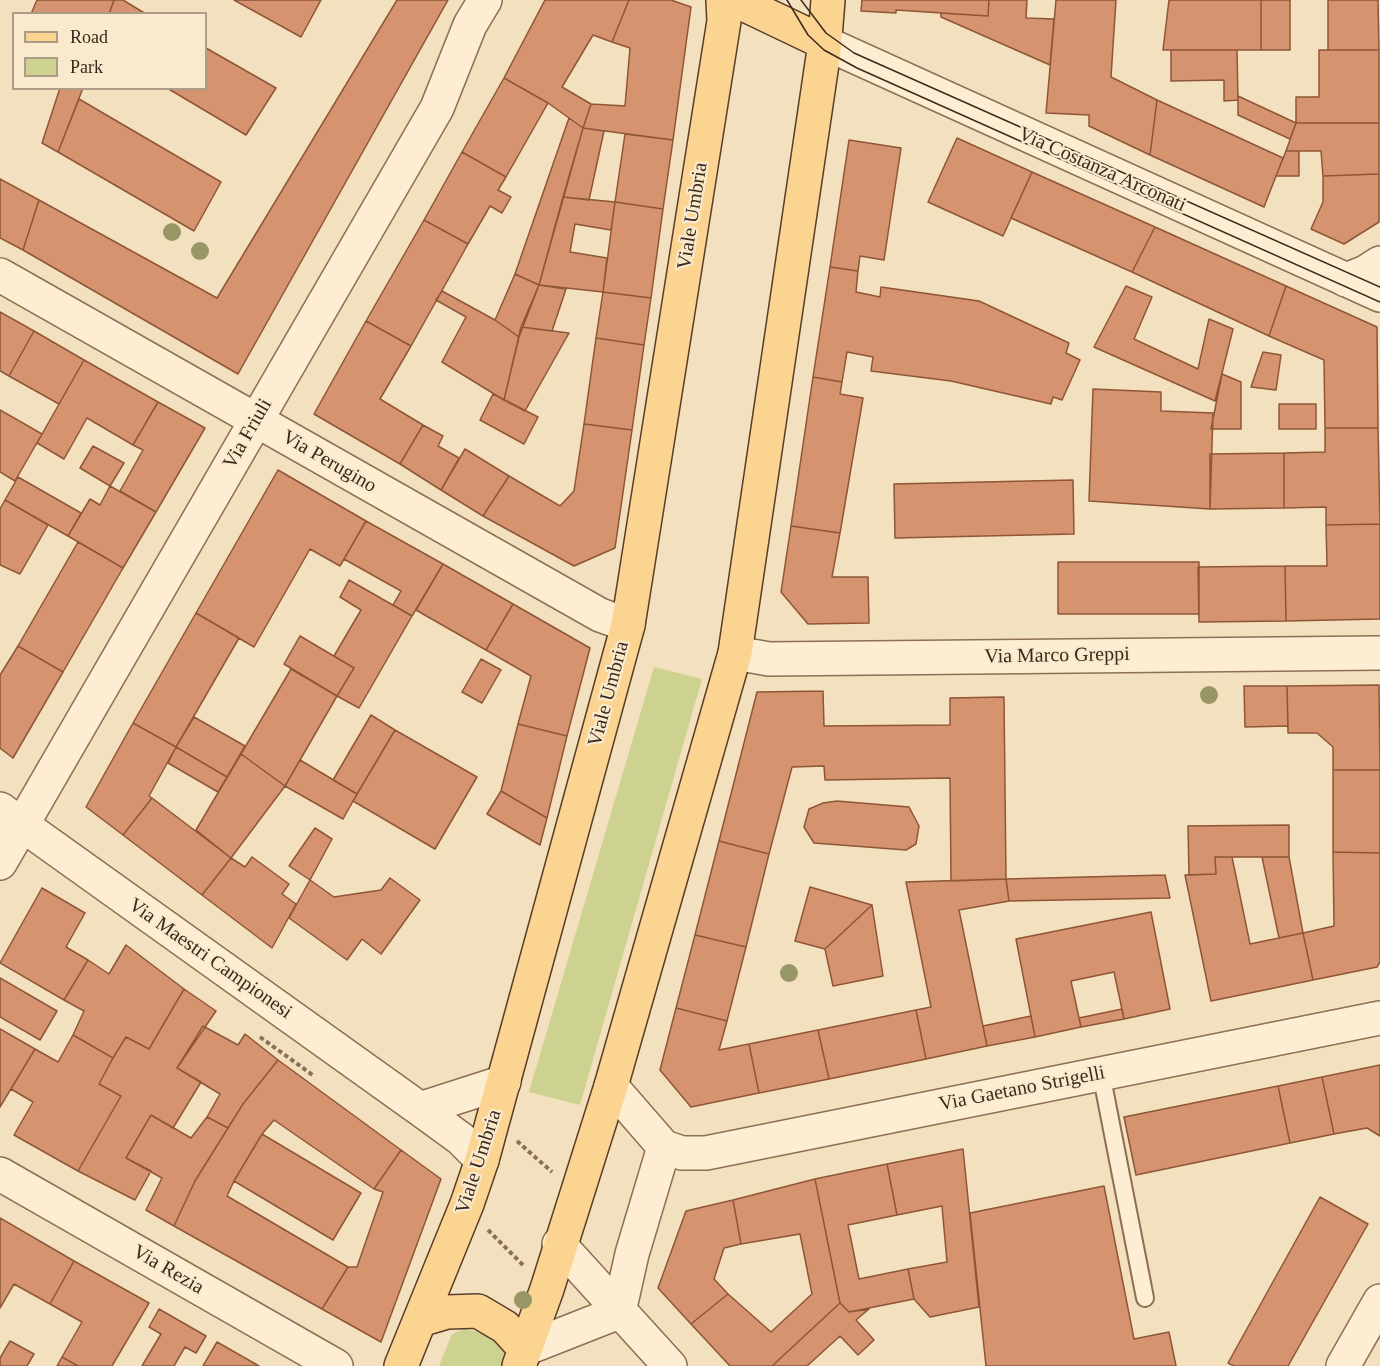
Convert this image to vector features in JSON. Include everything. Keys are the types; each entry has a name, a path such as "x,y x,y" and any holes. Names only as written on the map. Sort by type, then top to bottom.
{"main road":[{"name":"Viale Umbria","path":"401,1366 467,1204 482,1160 628,625 724,21 723,0"},
{"path":"735,0 825,43"},
{"path":"522,1357 611,1086 735,653 825,43 828,0"},
{"path":"420,1320 447,1312 478,1311 505,1327 522,1357"}],"street":[{"name":"Via Friuli","path":"0,863 11,817 256,420 437,108 470,25 485,0"},
{"name":"Via Costanza Arconati","path":"825,43 1380,295"},
{"path":"1346,280 1380,263"},
{"name":"Via Perugino","path":"0,275 600,615 628,625"},
{"name":"Via Marco Greppi","path":"735,653 769,659 1380,653"},
{"name":"Via Maestri Campionesi","path":"11,817 420,1109 460,1139 482,1160"},
{"name":"Via Gaetano Strigelli","path":"664,1147 682,1153 706,1153 1380,1018"},
{"path":"420,1109 504,1082"},
{"path":"611,1086 664,1147 632,1254 620,1312"},
{"name":"Via Rezia","path":"0,1174 336,1366"},
{"path":"559,1244 670,1366"},
{"path":"1344,1366 1380,1301"},
{"path":"522,1357 620,1312"}],"lane":[{"path":"1101,1073 1145,1298"}],"path":[{"path":"260,1037 314,1076"},
{"path":"512,1137 561,1180"},
{"path":"483,1226 525,1268"}],"green space":[{"path":"654,667 702,679 580,1105 529,1092"},
{"path":"464,1329 484,1333 498,1340 507,1351 501,1366 439,1366 452,1334"}],"building":[{"path":"37,0 114,0 110,12 32,12"},
{"path":"114,0 123,0 143,12 110,12"},
{"path":"234,0 321,0 301,37"},
{"path":"397,0 448,0 238,374 23,250 39,200 217,298"},
{"path":"545,0 629,0 612,42 593,35 562,87 591,104 583,128 548,103 504,78"},
{"path":"629,0 671,0 691,7 673,140 583,128 591,104 625,106 630,48 612,42"},
{"path":"862,0 989,0 988,16 896,10 896,13 861,11"},
{"path":"989,0 1027,0 1026,18 1054,19 1050,65 941,17 941,13 988,16"},
{"path":"1056,0 1116,0 1111,77 1157,100 1150,155 1089,126 1089,115 1046,113"},
{"path":"1169,0 1261,0 1261,50 1163,50"},
{"path":"1261,0 1290,0 1290,50 1261,50"},
{"path":"1328,0 1378,0 1379,50 1328,50"},
{"path":"207,49 276,88 246,135 170,90 207,90"},
{"path":"1171,50 1237,50 1238,100 1224,101 1224,80 1171,81"},
{"path":"1319,50 1379,50 1379,123 1296,123 1296,97 1319,97"},
{"path":"504,78 548,103 506,177 462,152"},
{"path":"59,90 82,90 58,152 42,143"},
{"path":"1238,96 1296,123 1290,139 1238,115"},
{"path":"79,99 221,182 194,231 58,152"},
{"path":"1157,100 1283,158 1264,207 1150,155"},
{"path":"569,118 583,128 539,285 515,274"},
{"path":"1296,123 1379,123 1379,174 1323,176 1321,151 1286,151"},
{"path":"583,128 604,131 589,200 563,197"},
{"path":"625,134 673,140 663,209 615,202"},
{"path":"957,138 1032,172 1003,236 928,202"},
{"path":"849,140 901,148 884,260 860,256 858,271 830,267"},
{"path":"1286,151 1299,151 1299,176 1276,176"},
{"path":"462,152 506,177 498,190 511,197 502,213 490,206 468,244 424,220"},
{"path":"1032,172 1155,227 1132,272 1011,218"},
{"path":"1379,174 1379,222 1344,244 1311,229 1323,202 1323,176"},
{"path":"0,179 39,200 23,250 0,238"},
{"path":"563,197 615,202 611,230 575,224 570,252 607,258 603,292 539,285"},
{"path":"615,202 663,209 651,298 603,292"},
{"path":"424,220 468,244 411,346 366,321"},
{"path":"1155,227 1286,286 1269,336 1132,272"},
{"path":"830,267 858,271 856,292 880,297 881,287 979,301 1069,343 1066,353 1080,360 1062,400 1053,397 1051,404 951,381 871,371 873,357 847,352 842,382 813,377"},
{"path":"515,274 539,285 519,337 495,320"},
{"path":"539,285 566,289 552,331 521,327"},
{"path":"1126,286 1152,297 1134,339 1198,369 1209,319 1233,329 1215,401 1094,347"},
{"path":"1286,286 1377,327 1378,428 1325,428 1324,360 1269,336"},
{"path":"442,291 495,320 519,337 504,400 442,362 466,317 436,300"},
{"path":"603,292 651,298 644,345 596,338"},
{"path":"0,312 34,331 9,376 0,371"},
{"path":"366,321 411,346 380,399 423,425 400,464 314,414"},
{"path":"521,327 569,333 525,411 504,400"},
{"path":"34,331 84,360 59,404 9,376"},
{"path":"596,338 644,345 632,430 584,424"},
{"path":"1263,352 1281,355 1276,390 1251,387"},
{"path":"84,360 158,402 133,445 87,418 64,459 37,443"},
{"path":"1222,374 1241,382 1241,429 1211,429"},
{"path":"813,377 842,382 840,394 863,398 840,533 791,526"},
{"path":"1093,389 1161,392 1161,411 1213,413 1210,509 1089,501"},
{"path":"493,394 538,417 524,444 480,420"},
{"path":"158,402 205,428 156,512 120,491 143,450 133,445"},
{"path":"1279,404 1316,404 1316,429 1279,429"},
{"path":"0,410 42,434 15,481 0,472"},
{"path":"584,424 632,430 615,548 574,566 483,516 509,476 560,506 574,491"},
{"path":"423,425 443,436 438,446 459,458 441,490 400,464"},
{"path":"1325,428 1378,428 1380,524 1326,525 1326,507 1284,508 1284,453 1325,452"},
{"path":"93,446 124,463 110,486 80,468"},
{"path":"465,449 509,476 483,516 441,490"},
{"path":"1284,453 1284,508 1210,509 1210,454"},
{"path":"278,470 366,521 340,566 310,549 254,647 196,613"},
{"path":"18,477 81,513 68,536 5,500"},
{"path":"1073,480 1074,534 895,538 894,484"},
{"path":"110,486 156,512 123,568 68,536 90,499 100,505"},
{"path":"5,500 48,525 20,574 0,565 0,509"},
{"path":"366,521 443,564 412,616 393,605 401,591 344,559"},
{"path":"1380,524 1380,619 1286,621 1285,566 1327,566 1326,525"},
{"path":"791,526 840,533 832,577 868,577 869,623 808,624 781,592"},
{"path":"78,542 123,568 63,672 18,646"},
{"path":"1058,562 1199,562 1199,614 1058,614"},
{"path":"443,564 513,604 486,650 416,610"},
{"path":"1285,566 1286,621 1199,622 1198,567"},
{"path":"349,580 412,616 359,708 337,696 354,668 334,656 361,610 340,597"},
{"path":"513,604 590,648 567,736 518,724 531,676 486,650"},
{"path":"196,613 239,638 176,747 133,723"},
{"path":"300,636 354,668 337,696 284,664"},
{"path":"18,646 63,672 13,758 0,748 0,675"},
{"path":"481,659 501,670 482,703 462,692"},
{"path":"291,669 337,696 285,786 241,754"},
{"path":"1379,685 1380,770 1333,770 1333,747 1317,733 1288,733 1287,686"},
{"path":"1244,686 1287,686 1288,726 1245,727"},
{"path":"823,691 824,726 950,725 950,698 1004,697 1006,879 951,881 950,778 825,780 824,766 792,767 769,854 719,841 757,692"},
{"path":"371,715 395,730 357,794 333,780"},
{"path":"194,717 245,746 227,777 176,747"},
{"path":"133,723 176,747 149,796 152,798 123,835 86,807"},
{"path":"518,724 567,736 547,818 501,791"},
{"path":"395,730 477,777 435,849 353,801"},
{"path":"176,747 227,777 218,792 168,763"},
{"path":"241,754 285,786 231,858 196,830"},
{"path":"300,760 357,794 343,819 285,786"},
{"path":"1333,770 1380,770 1380,853 1333,852"},
{"path":"501,791 547,818 540,845 487,814"},
{"path":"152,798 231,858 202,895 123,835"},
{"path":"837,801 909,807 919,826 916,844 906,850 814,843 804,827 809,809 823,803"},
{"path":"1289,825 1289,857 1215,857 1216,874 1189,875 1188,826"},
{"path":"315,828 332,839 310,880 289,866"},
{"path":"719,841 769,854 746,947 695,935"},
{"path":"1333,852 1380,853 1380,962 1377,967 1313,980 1303,933 1334,926"},
{"path":"252,857 289,884 282,894 296,904 272,948 202,895 231,858 245,867"},
{"path":"1215,857 1232,857 1250,944 1303,933 1313,980 1211,1001 1185,875 1216,874"},
{"path":"1262,857 1289,857 1303,933 1279,938"},
{"path":"1165,875 1170,898 1009,901 1006,879"},
{"path":"390,878 420,900 381,954 362,939 347,960 289,918 310,880 334,897 381,890"},
{"path":"1006,879 1009,901 959,910 987,1046 926,1059 916,1010 931,1007 906,882"},
{"path":"810,887 872,905 825,949 795,941"},
{"path":"42,888 85,913 66,947 88,960 64,1000 0,963"},
{"path":"872,905 883,976 833,986 825,949"},
{"path":"1151,912 1170,1009 1124,1019 1114,972 1071,981 1081,1027 1035,1037 1016,939"},
{"path":"695,935 746,947 727,1021 676,1008"},
{"path":"126,945 184,989 149,1049 126,1037 113,1058 73,1035 84,1011 64,1000 88,960 109,974"},
{"path":"0,978 57,1011 40,1040 0,1017"},
{"path":"184,989 216,1011 177,1068 201,1082 173,1128 151,1115 126,1158 151,1171 135,1200 78,1171 121,1096 99,1084 113,1058 126,1037 149,1049"},
{"path":"676,1008 727,1021 719,1050 749,1044 759,1093 691,1107 660,1070"},
{"path":"1122,1009 1124,1019 1081,1027 1079,1018"},
{"path":"916,1010 926,1059 829,1079 818,1030"},
{"path":"1031,1016 1035,1037 987,1046 983,1026"},
{"path":"203,1026 238,1045 245,1034 278,1060 243,1104 228,1128 207,1117 220,1094 177,1068"},
{"path":"0,1029 35,1049 0,1107"},
{"path":"818,1030 829,1079 759,1093 749,1044"},
{"path":"73,1035 113,1058 99,1084 121,1096 78,1171 14,1135 33,1102 11,1089 35,1049 58,1062"},
{"path":"278,1060 401,1150 374,1189 274,1120 262,1134 234,1181 227,1196 348,1267 322,1309 174,1226 195,1181 243,1104"},
{"path":"1380,1065 1380,1136 1367,1128 1334,1134 1322,1077"},
{"path":"1322,1077 1334,1134 1290,1143 1278,1086"},
{"path":"1278,1086 1290,1143 1136,1175 1124,1117"},
{"path":"151,1115 191,1138 207,1117 228,1128 195,1181 174,1226 146,1210 162,1178 126,1158"},
{"path":"262,1134 361,1193 333,1240 234,1181"},
{"path":"963,1149 979,1307 930,1317 914,1299 908,1269 947,1262 942,1206 897,1215 887,1164"},
{"path":"401,1150 441,1179 381,1342 322,1309 348,1267 357,1267 383,1192 374,1189"},
{"path":"887,1164 897,1215 848,1225 859,1279 908,1269 914,1299 849,1312 840,1303 815,1179"},
{"path":"815,1179 840,1303 772,1366 730,1366 691,1324 728,1294 771,1332 812,1294 800,1234 741,1244 733,1200"},
{"path":"1104,1186 1134,1339 1169,1332 1176,1366 986,1366 970,1213"},
{"path":"1320,1197 1368,1224 1288,1366 1234,1366 1228,1363"},
{"path":"733,1200 741,1244 724,1248 714,1279 728,1294 691,1324 658,1288 686,1211"},
{"path":"0,1218 74,1261 50,1304 14,1284 0,1308"},
{"path":"74,1261 149,1303 112,1366 78,1366 62,1357 82,1322 50,1304"},
{"path":"840,1303 849,1312 869,1309 856,1320 874,1340 858,1355 840,1336 807,1366 772,1366"},
{"path":"159,1309 206,1336 196,1353 185,1347 174,1366 142,1366 161,1334 149,1327"},
{"path":"10,1341 34,1354 27,1366 0,1366 0,1358"},
{"path":"217,1342 259,1366 203,1366"},
{"path":"62,1357 78,1366 57,1366"}],"tram line":[{"path":"787,0 808,35 824,50 857,68 1380,302"},
{"path":"801,0 826,33 854,53 1380,287"}]}
